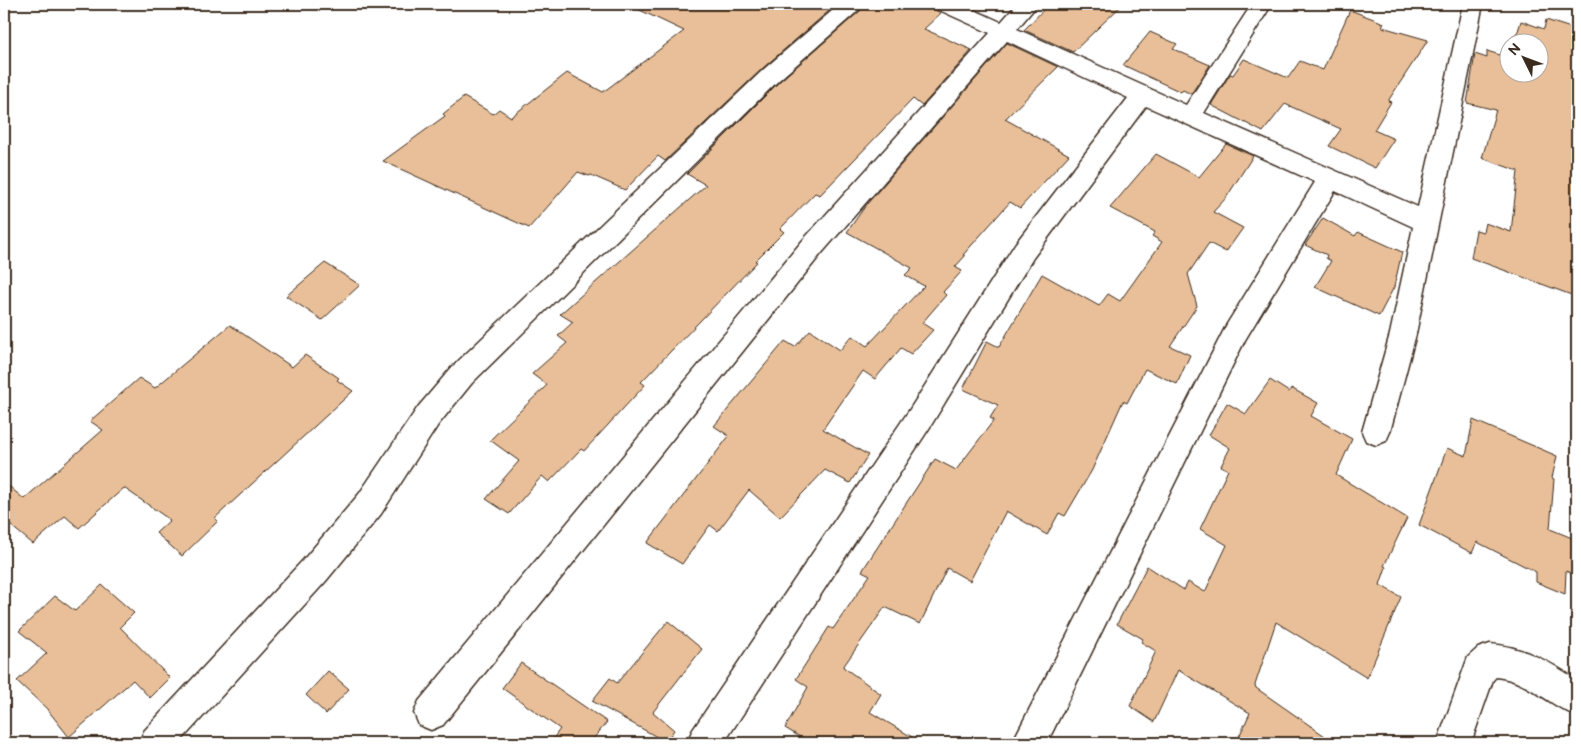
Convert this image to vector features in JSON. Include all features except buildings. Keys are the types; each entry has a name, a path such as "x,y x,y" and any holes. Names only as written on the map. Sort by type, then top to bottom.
{"street":[{"path":"156,743 314,570 370,504 428,416 462,375 772,74 853,4"},
{"path":"944,4 1190,117 1427,222"},
{"path":"431,713 812,247 1028,4"},
{"path":"1190,117 1262,4"},
{"path":"1376,432 1403,334 1473,4"},
{"path":"704,743 920,418 1024,251 1142,95"},
{"path":"1030,743 1236,332 1330,179"},
{"path":"1454,743 1480,669 1490,660 1503,660 1533,672 1577,699"}]}
